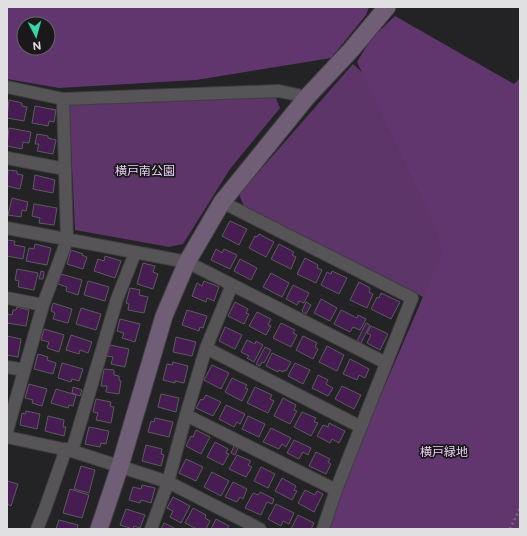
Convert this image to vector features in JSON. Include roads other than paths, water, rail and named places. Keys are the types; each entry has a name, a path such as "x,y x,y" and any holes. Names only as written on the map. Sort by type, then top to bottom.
{"street":[{"path":"98,529 120,466 164,316 187,262 222,202 306,97 351,50 387,7"},
{"path":"7,88 63,99 279,91 306,97"},
{"path":"7,431 43,305 67,240 63,99"},
{"path":"7,158 65,169"},
{"path":"222,202 412,298 336,490 323,529"},
{"path":"7,228 187,262 386,363"},
{"path":"37,529 69,450 117,299 135,253"},
{"path":"151,529 168,482 206,348 232,285"},
{"path":"7,298 43,305"},
{"path":"206,348 361,427"},
{"path":"7,367 24,370"},
{"path":"186,415 336,490"},
{"path":"7,437 69,450 168,482 260,529"}],"park label":[{"name":"横戸南公園","path":"145,171"},
{"name":"横戸緑地","path":"444,452"}]}
